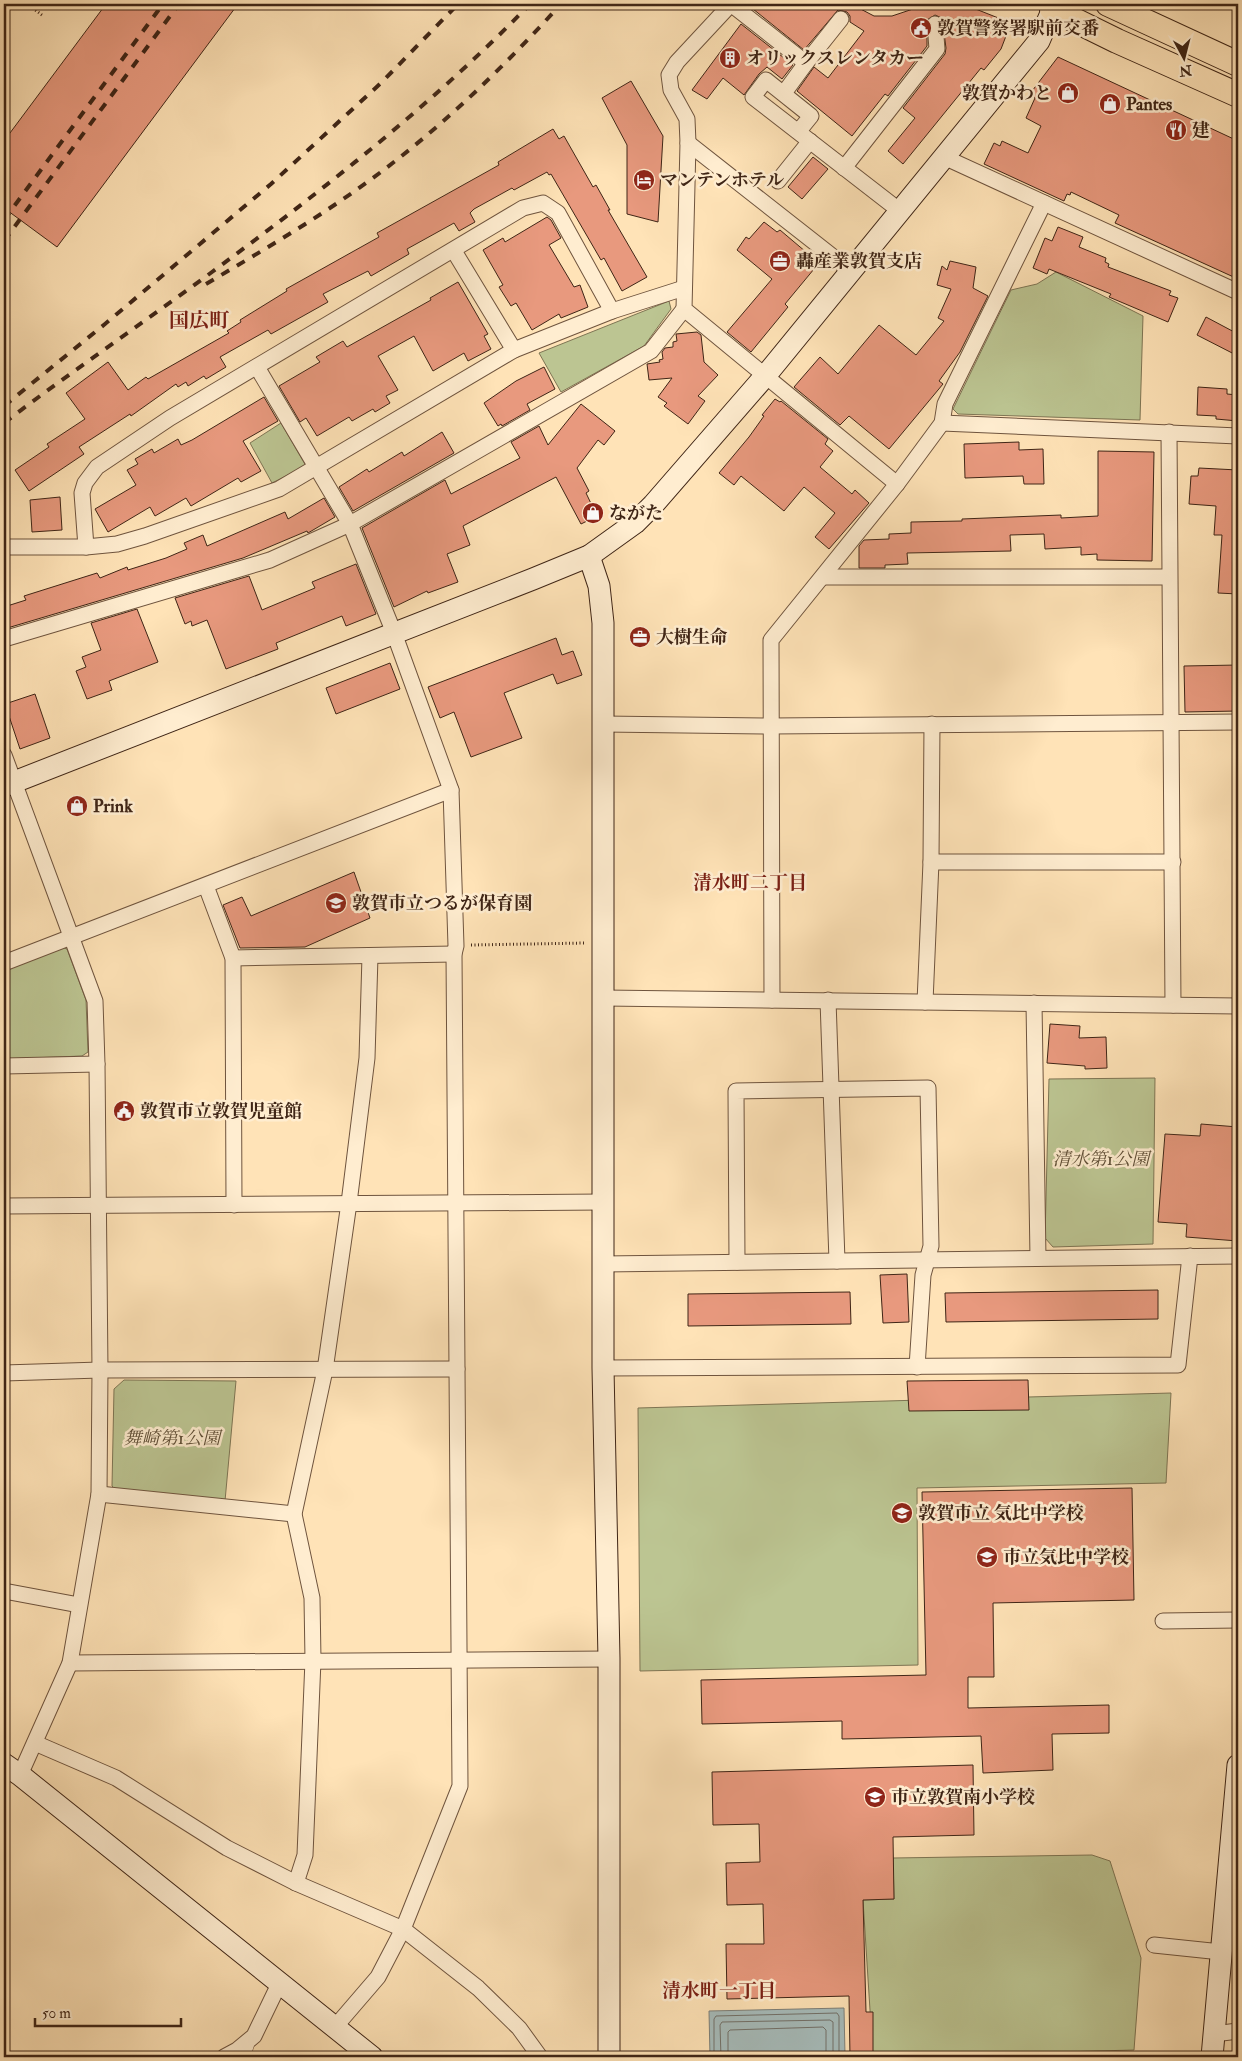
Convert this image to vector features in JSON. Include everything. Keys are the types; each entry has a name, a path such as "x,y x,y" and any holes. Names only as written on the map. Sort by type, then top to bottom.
{"main road":[{"path":"1108,4 1238,64"},
{"path":"1050,6 1117,41 1238,95"}],"street":[{"path":"4,639 270,560 350,524 651,351 684,309 687,119 670,90 670,75 677,62 731,4 806,63"},
{"path":"9,784 589,556 635,522 653,505 766,375 900,211 946,158 1039,41 1050,6"},
{"path":"784,93 841,19"},
{"path":"844,168 938,49 935,24"},
{"path":"778,181 804,136 811,116 766,80 753,97 804,136 900,211"},
{"path":"688,142 851,271"},
{"path":"946,158 1238,292"},
{"path":"86,547 82,493 85,483 97,467 170,418 454,251 523,208 543,203 558,213 612,311"},
{"path":"772,1000 771,640 824,577 942,423 945,404 1044,203"},
{"path":"454,251 514,350"},
{"path":"4,547 86,547 118,544 279,489 514,350 612,311 684,288"},
{"path":"684,309 897,484"},
{"path":"257,367 350,524 394,633 452,790 455,950 460,1786 402,1929 378,1977 335,2027"},
{"path":"942,423 1238,436"},
{"path":"1169,432 1173,1005"},
{"path":"589,556 599,586 603,624 603,1368 608,1659 609,2057"},
{"path":"824,577 1169,577"},
{"path":"603,724 771,726 1238,722"},
{"path":"925,1002 931,862 932,724"},
{"path":"4,755 9,784 72,937 95,1001 98,1064 99,1494 70,1662 35,1743 12,1770 372,2057"},
{"path":"4,963 452,790"},
{"path":"931,862 1173,862"},
{"path":"206,886 233,958 234,1205"},
{"path":"233,958 370,956 455,950"},
{"path":"296,1883 305,1855 313,1660 312,1598 294,1514 325,1370 349,1203 368,1058 370,956"},
{"path":"604,998 1238,1006"},
{"path":"828,1000 837,1261"},
{"path":"1034,1003 1038,1258"},
{"path":"4,1066 98,1064"},
{"path":"737,1262 736,1091 928,1088 930,1246 923,1275 917,1367"},
{"path":"4,1206 603,1202"},
{"path":"603,1368 1178,1365 1190,1256"},
{"path":"603,1264 1238,1256"},
{"path":"4,1373 100,1370 457,1369"},
{"path":"99,1494 294,1514"},
{"path":"4,1591 79,1605"},
{"path":"1162,1621 1238,1620"},
{"path":"70,1662 608,1659"},
{"path":"35,1743 116,1778 227,1848 296,1883 402,1929 478,1988 519,2028 540,2057"},
{"path":"1212,2057 1238,1777"},
{"path":"1154,1945 1221,1952"},
{"path":"224,2057 238,2050 254,2036 280,1982"},
{"path":"1214,2034 1238,2031"}],"lane":[{"path":"246,2057 254,2036"}],"path":[{"path":"27,4 42,15"},
{"path":"455,950 603,943"}],"green space":[{"path":"1056,272 1143,316 1140,420 958,414 953,409 1011,290 1037,284"},
{"path":"669,301 671,309 644,346 561,392 539,353"},
{"path":"281,423 306,466 272,483 250,443"},
{"path":"59,946 67,949 86,1000 88,1052 82,1056 4,1059 4,968"},
{"name":"清水第1公園","path":"1155,1078 1153,1244 1053,1247 1045,1238 1049,1079"},
{"name":"舞崎第1公園","path":"124,1380 236,1381 225,1501 117,1491 112,1486 114,1389"},
{"path":"1171,1393 1166,1483 917,1488 918,1665 640,1671 638,1408"},
{"path":"1092,1855 1110,1861 1141,1958 1134,2050 873,2057 863,1900 894,1899 893,1858"}],"water":[{"path":"844,2008 845,2055 710,2057 709,2011"}],"building":[{"path":"106,4 238,4 57,247 4,208 4,141"},
{"path":"758,4 851,4 874,16 892,16 928,4 963,4 1011,23 1001,49 984,70 981,68 903,164 888,151 915,118 903,108 945,54 942,18 935,15 927,20 927,46 888,96 885,94 852,136 797,91 814,67 828,78 864,31 850,22 850,16 847,12 838,10 804,50 753,9"},
{"path":"741,24 793,65 782,79 767,67 759,74 744,95 723,78 707,99 692,90"},
{"path":"1058,57 1238,141 1238,279 1115,223 1119,215 1071,192 1070,195 1067,194 1064,201 984,164 994,143 1000,146 1002,141 1028,153 1041,126 1026,118 1035,98 1029,95"},
{"name":"マンテンホテル","path":"631,81 663,136 658,222 627,214 627,145 602,98"},
{"path":"553,129 559,139 564,136 593,187 596,185 610,210 608,210 647,277 622,291 604,258 601,260 551,174 549,175 547,172 514,190 512,188 474,209 470,213 475,222 459,231 454,223 407,249 409,254 371,276 368,271 323,294 328,302 271,334 268,330 220,357 226,367 206,379 204,376 188,386 186,382 178,387 176,384 131,416 130,414 79,447 84,454 29,491 15,470 49,447 47,444 85,419 66,393 108,362 128,390 146,377 148,379 229,333 227,331 241,322 240,320 287,291 286,289 379,237 377,233 499,165 498,162"},
{"path":"813,157 828,169 802,199 788,187"},
{"path":"547,217 551,220 561,238 549,245 574,287 580,285 588,307 561,318 559,314 532,330 516,303 511,306 499,287 503,285 483,250 503,238 505,242"},
{"path":"764,222 777,232 780,230 819,263 785,304 788,307 751,352 727,332 772,279 737,250 746,237 749,239"},
{"path":"1058,227 1083,237 1079,247 1106,258 1105,262 1109,264 1108,267 1171,291 1169,295 1178,298 1168,322 1109,297 1111,294 1049,269 1047,274 1033,268 1045,238 1052,241"},
{"path":"950,261 976,267 973,288 988,296 960,352 939,381 943,384 889,449 849,416 840,425 794,387 820,357 838,374 879,325 916,355 944,321 938,318 951,289 937,285 942,266 947,270"},
{"path":"458,282 488,334 484,336 491,349 468,361 464,353 433,371 414,336 378,356 398,390 386,396 390,403 375,412 373,409 352,421 349,417 317,436 306,418 300,422 279,386 320,362 316,357 343,341 347,347 431,300 430,298"},
{"path":"1206,317 1238,334 1238,356 1197,335"},
{"path":"697,332 701,335 704,362 718,375 698,396 705,401 688,424 664,406 667,403 658,397 672,378 649,380 647,364 660,362 659,360 663,359 662,352 665,348 673,347 673,342 677,341 676,334"},
{"path":"544,367 555,389 527,404 530,410 502,426 501,424 498,426 484,403 516,381"},
{"path":"1198,387 1227,389 1227,394 1238,395 1238,421 1216,419 1216,416 1197,415"},
{"path":"264,397 278,421 243,441 261,471 241,482 238,478 191,506 186,498 155,516 150,507 108,532 95,509 136,485 127,470 138,464 135,459 152,449 154,453 178,439 181,445 192,440"},
{"path":"775,399 781,401 828,439 825,444 833,451 820,467 852,494 855,490 869,503 829,549 815,537 835,513 804,487 784,511 741,476 734,485 719,473 749,437 764,416 762,415"},
{"path":"581,404 615,431 604,445 598,440 577,468 589,491 586,493 597,516 581,524 556,477 463,526 470,545 447,554 458,582 428,593 427,591 394,607 362,528 445,480 451,494 520,458 511,442 539,426 548,445"},
{"path":"442,432 454,453 353,511 339,487 367,469 369,472 402,452 404,456"},
{"path":"1019,442 1019,450 1043,449 1044,484 1024,484 1023,476 965,478 964,444"},
{"path":"1098,451 1154,452 1152,561 1097,560 1097,554 1081,555 1081,547 1045,549 1044,534 1010,535 1011,551 907,553 908,564 885,565 885,568 859,568 859,546 864,540 889,539 889,534 911,533 911,522 1061,515 1061,518 1098,516"},
{"path":"1199,468 1238,470 1238,594 1218,593 1222,535 1214,535 1216,506 1189,504 1191,476 1198,476"},
{"path":"60,497 62,530 32,532 30,500"},
{"path":"324,498 335,517 308,533 307,531 243,558 4,629 4,607 26,600 24,596 97,573 100,578 127,567 128,570 166,558 187,549 184,543 203,535 207,546 285,512 288,519"},
{"path":"356,564 376,614 346,626 342,616 276,643 278,649 226,669 207,620 192,626 191,621 185,624 175,598 249,576 262,610 315,588 312,582"},
{"path":"137,609 158,662 109,681 112,690 87,699 76,671 86,667 82,657 101,650 91,623"},
{"path":"556,638 562,655 573,651 582,675 557,684 553,674 504,693 522,738 471,757 454,712 440,718 428,687"},
{"path":"390,663 400,689 336,714 326,688"},
{"path":"1238,665 1238,711 1185,712 1184,666"},
{"path":"35,694 50,738 20,749 5,704"},
{"path":"354,872 370,918 305,947 240,948 223,905 242,897 251,916"},
{"path":"1050,1024 1080,1026 1079,1038 1106,1037 1107,1068 1085,1069 1085,1066 1047,1063"},
{"path":"1201,1124 1238,1127 1238,1241 1186,1237 1187,1224 1158,1222 1165,1134 1200,1136"},
{"path":"907,1274 909,1322 883,1323 880,1275"},
{"path":"1158,1290 1158,1319 946,1322 945,1293"},
{"path":"850,1292 851,1324 688,1326 688,1294"},
{"path":"1028,1380 1029,1410 909,1411 907,1381"},
{"path":"1132,1488 1134,1600 993,1603 994,1677 968,1677 968,1708 1109,1705 1109,1733 1052,1734 1053,1770 983,1773 981,1736 842,1739 842,1721 702,1724 701,1680 926,1675 922,1492"},
{"path":"973,1765 974,1835 893,1837 894,1899 863,1900 866,2012 873,2012 873,2057 850,2057 849,1996 727,1999 726,1944 764,1944 763,1904 727,1905 726,1863 760,1862 759,1824 713,1825 712,1772"}],"railway":[{"path":"4,220 163,4"},
{"path":"4,241 179,4"},
{"path":"4,406 105,324 271,184 381,83 458,4"},
{"path":"4,423 212,272 336,177 416,111 493,41 530,4"},
{"path":"206,284 307,223 347,197 393,163 444,121 516,52 561,4"}],"place":[{"name":"敦賀警察署駅前交番","path":"921,28"},
{"name":"オリックスレンタカー","path":"730,58"},
{"name":"敦賀かわと","path":"1068,93"},
{"name":"Pantes","path":"1110,104"},
{"name":"建","path":"1176,130"},
{"name":"マンテンホテル","path":"644,180"},
{"name":"轟産業敦賀支店","path":"780,261"},
{"name":"ながた","path":"593,513"},
{"name":"大樹生命","path":"640,637"},
{"name":"Prink","path":"77,806"},
{"name":"敦賀市立つるが保育園","path":"336,903"},
{"name":"敦賀市立敦賀児童館","path":"124,1111"},
{"name":"敦賀市立 気比中学校","path":"902,1513"},
{"name":"市立気比中学校","path":"987,1557"},
{"name":"市立敦賀南小学校","path":"875,1797"}],"district":[{"name":"国広町","path":"199,320"},
{"name":"清水町二丁目","path":"750,883"},
{"name":"清水町一丁目","path":"719,1991"}]}
